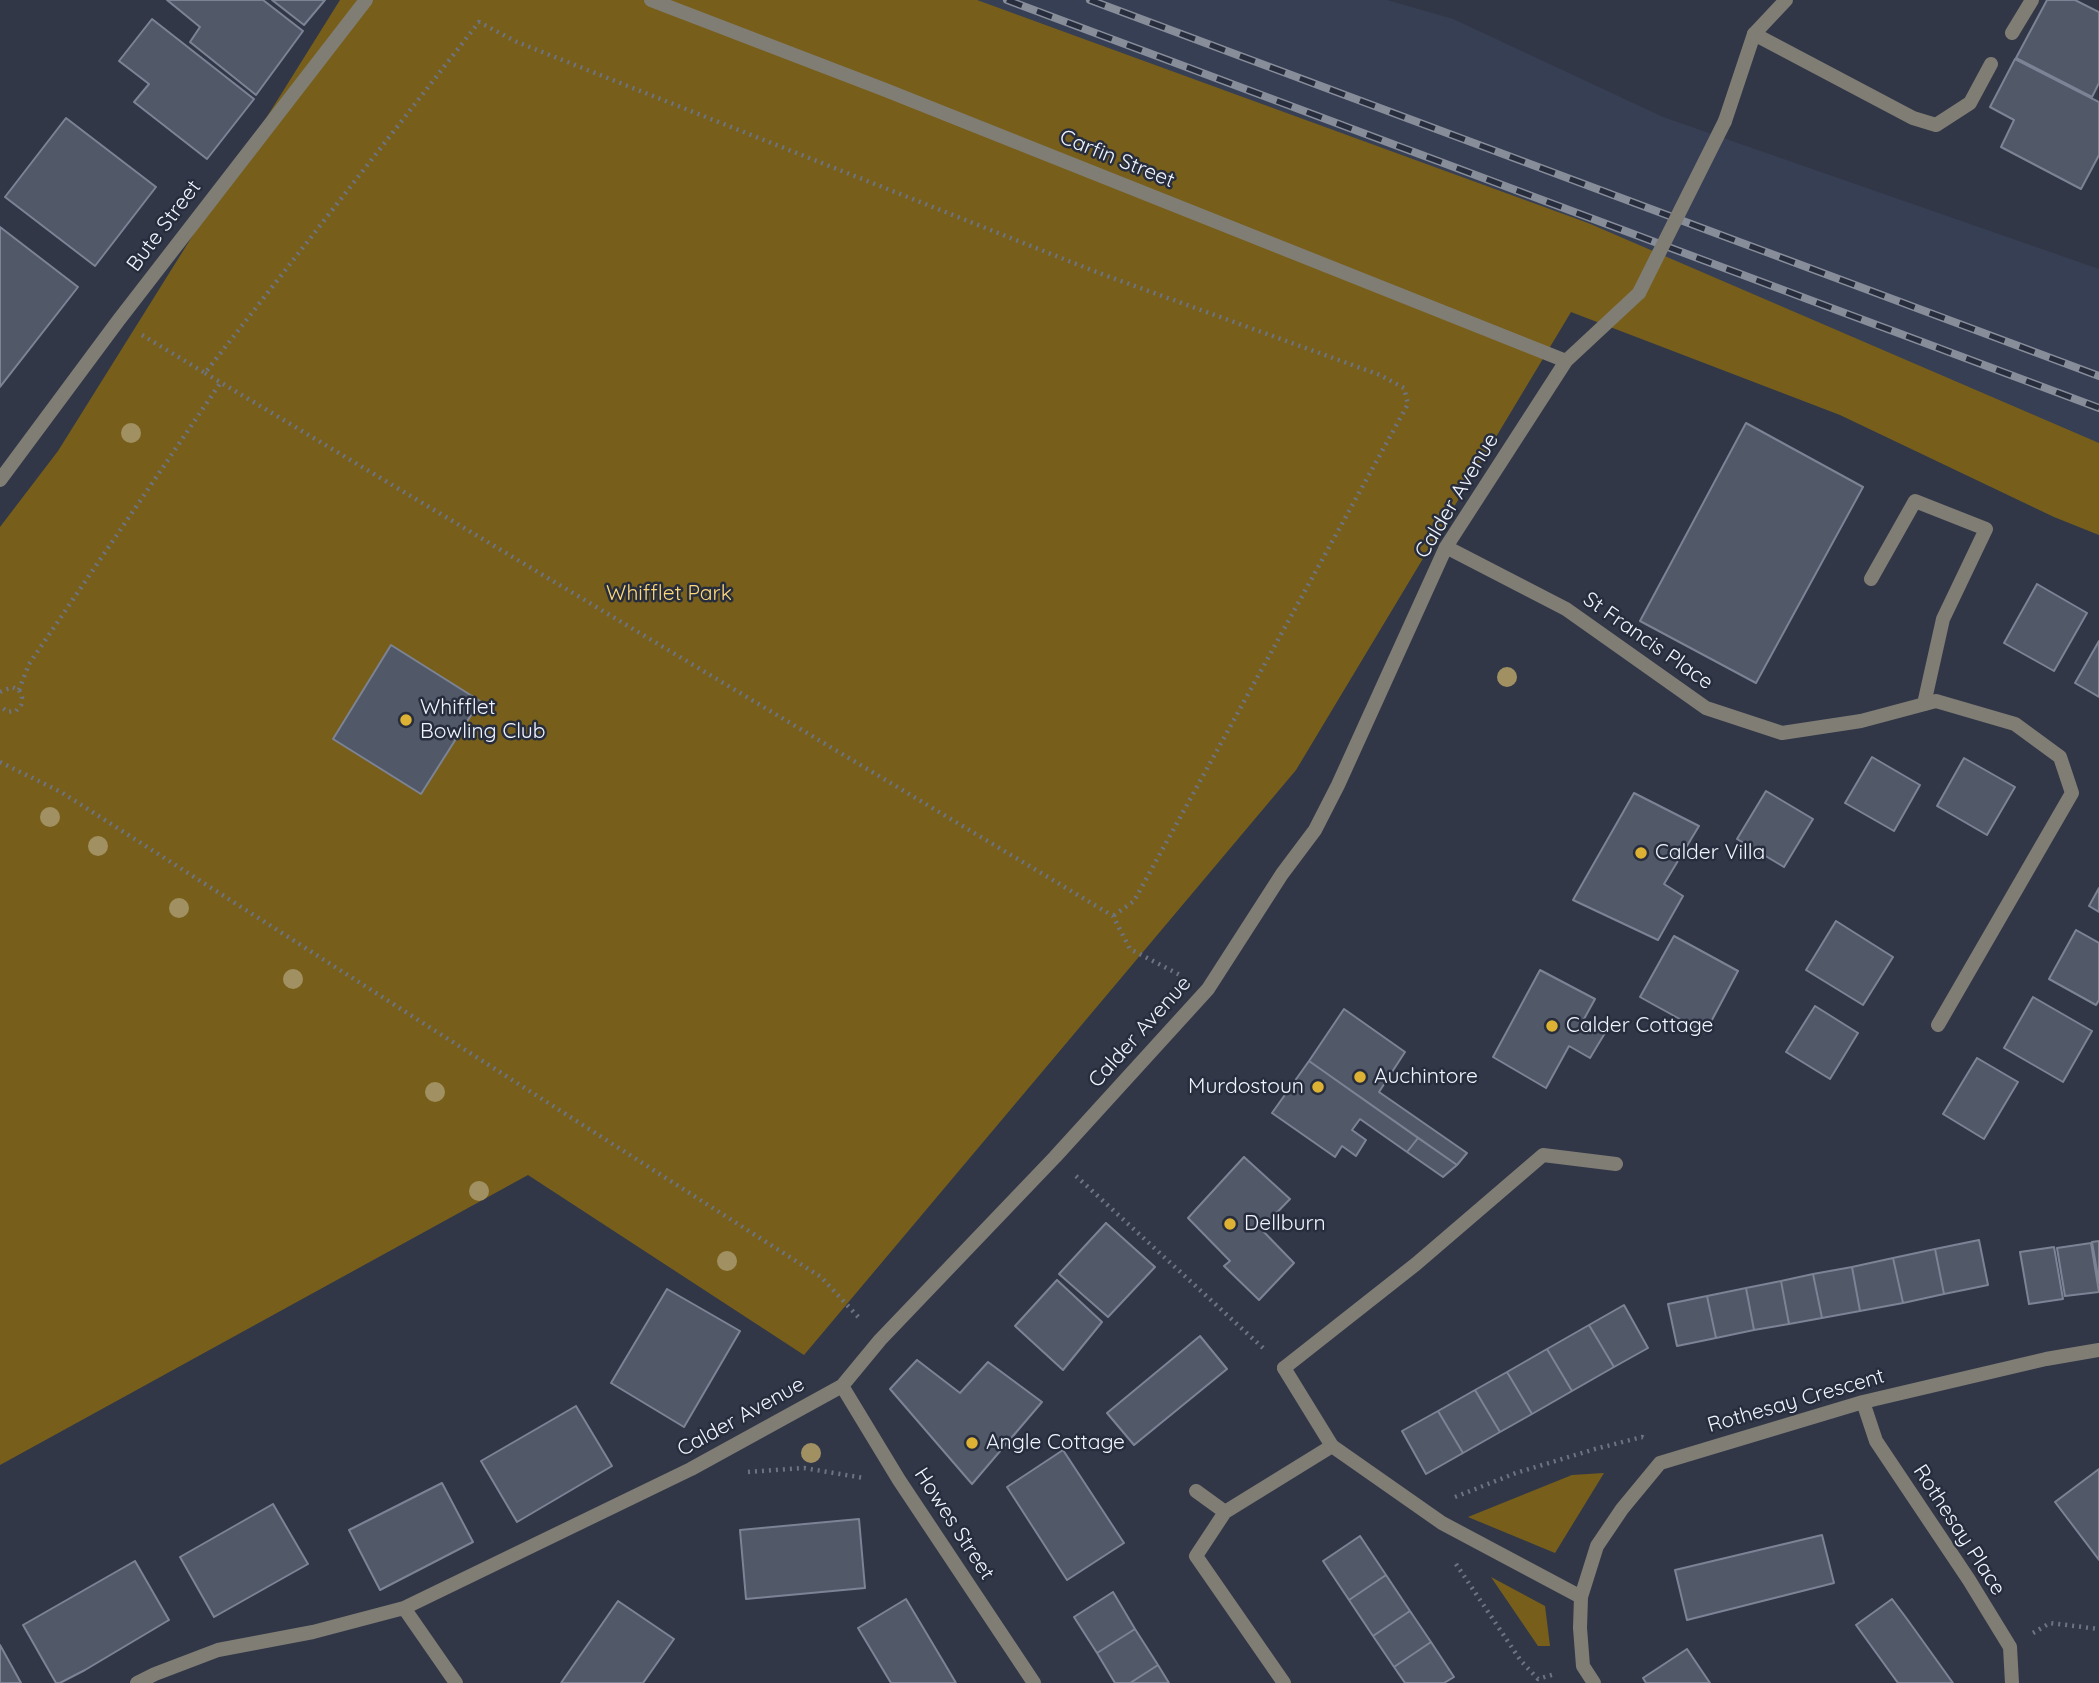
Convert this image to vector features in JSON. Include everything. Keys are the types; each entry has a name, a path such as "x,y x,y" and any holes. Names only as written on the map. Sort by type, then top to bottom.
{"street":[{"name":"Bute Street","path":"0,480 118,321 366,0"},
{"name":"Carfin Street","path":"651,0 896,94 1566,361"},
{"name":"Calder Avenue","path":"137,1683 218,1650 313,1632 404,1608 691,1469 842,1386 880,1340 1055,1157 1208,989 1282,874 1315,830 1446,547 1566,361 1639,293 1725,121 1754,34 1786,0"},
{"path":"2012,33 2032,0"},
{"path":"1754,34 1913,118 1937,125 1970,103 1990,64"},
{"path":"1871,579 1915,501 1986,529 1943,619 1924,704"},
{"name":"St Francis Place","path":"1446,547 1566,609 1706,708 1782,733 1861,720 1936,701 2015,724 2060,757 2072,793 1938,1025"},
{"path":"1581,1598 1442,1522 1332,1446 1284,1368 1416,1264 1543,1155 1616,1164"},
{"name":"Rothesay Crescent","path":"1594,1683 1583,1666 1581,1598 1597,1546 1622,1508 1660,1463 1863,1402 2046,1359 2099,1350"},
{"name":"Howes Street","path":"842,1386 899,1480 1034,1683"},
{"name":"Rothesay Place","path":"1863,1402 1876,1441 1969,1580 2010,1647 2012,1683"},
{"path":"1284,1683 1196,1556 1225,1512 1332,1446"},
{"path":"1196,1491 1225,1512"},
{"path":"404,1608 457,1683"}],"path":[{"path":"205,373 479,22 517,42 569,63 1099,272 1380,375 1404,388 1408,404 1154,865 1134,901 1113,916"},
{"path":"118,321 1113,916 1130,949 1208,989"},
{"path":"19,690 29,664 221,382"},
{"path":"0,692 12,687 19,690 22,697 21,705 16,711 2,708 0,716"},
{"path":"0,762 61,792 821,1277 880,1340"},
{"path":"1055,1157 1284,1368"},
{"path":"1413,1503 1438,1504 1516,1473 1642,1437 1683,1456"},
{"path":"745,1472 804,1468 866,1478 878,1483 899,1480"},
{"path":"1451,1558 1521,1661 1538,1679 1583,1666"},
{"path":"2010,1647 2050,1623 2099,1629"}],"shaded area":[{"path":"929,0 1387,0 1453,19 1663,117 2099,269 2099,452"}],"green space":[{"name":"Whifflet Park","path":"340,0 977,0 1588,223 2099,443 2099,535 2054,517 1840,415 1571,312 1296,770 804,1355 528,1175 0,1465 0,527 58,451"},
{"path":"1604,1473 1555,1553 1468,1517 1572,1475"},
{"path":"1491,1577 1545,1606 1550,1646 1538,1646"}],"building":[{"path":"167,0 263,0 303,31 256,95 190,42 200,27"},
{"path":"272,0 325,0 304,25"},
{"path":"2047,0 2075,0 2099,12 2099,83 2092,97 2016,58"},
{"path":"152,19 254,99 207,159 134,102 149,84 119,61"},
{"path":"2015,59 2099,102 2099,155 2081,189 2001,147 2014,120 1990,107"},
{"path":"66,118 156,187 95,266 5,197"},
{"path":"0,227 78,287 0,387"},
{"path":"1746,423 1863,487 1756,683 1640,621"},
{"path":"2037,584 2087,613 2054,671 2004,643"},
{"path":"2099,641 2099,697 2075,683"},
{"name":"Whifflet Bowling Club","path":"391,645 480,701 421,794 333,739"},
{"path":"1872,757 1920,785 1894,831 1845,803"},
{"path":"1964,758 2015,787 1987,835 1937,806"},
{"path":"1766,791 1813,819 1784,867 1737,839"},
{"name":"Calder Villa","path":"1634,793 1699,826 1664,884 1683,896 1658,940 1573,900"},
{"path":"2099,888 2099,912 2089,906"},
{"path":"1836,921 1893,957 1863,1005 1806,970"},
{"path":"2076,930 2099,943 2099,1000 2096,1005 2049,979"},
{"path":"1674,936 1738,971 1705,1033 1640,997"},
{"name":"Calder Cottage","path":"1540,970 1595,999 1584,1019 1605,1033 1590,1058 1569,1046 1546,1088 1493,1057"},
{"path":"2033,997 2092,1031 2063,1082 2004,1048"},
{"path":"1815,1006 1858,1033 1830,1079 1786,1052"},
{"name":"Auchintore","path":"1344,1009 1405,1052 1379,1092 1467,1153 1457,1165 1309,1061"},
{"path":"1977,1058 2018,1082 1984,1139 1943,1114"},
{"name":"Murdostoun","path":"1309,1061 1418,1138 1407,1152 1360,1119 1352,1130 1366,1140 1356,1156 1342,1146 1335,1157 1272,1113"},
{"path":"1418,1138 1457,1165 1443,1177 1407,1152"},
{"name":"Dellburn","path":"1244,1157 1290,1199 1261,1229 1294,1263 1259,1300 1224,1266 1230,1261 1188,1218"},
{"path":"1106,1223 1155,1267 1108,1317 1059,1274"},
{"path":"1979,1240 1988,1285 1944,1294 1935,1249"},
{"path":"2099,1241 2099,1283 2092,1242"},
{"path":"2091,1243 2099,1292 2065,1296 2057,1248"},
{"path":"2054,1247 2063,1299 2029,1304 2020,1252"},
{"path":"1935,1249 1944,1294 1903,1303 1893,1258"},
{"path":"1893,1258 1903,1303 1860,1311 1852,1267"},
{"path":"1852,1267 1860,1311 1822,1318 1813,1274"},
{"path":"1813,1274 1822,1318 1789,1324 1781,1281"},
{"path":"1057,1280 1102,1322 1063,1370 1015,1326"},
{"path":"1781,1281 1789,1324 1754,1330 1746,1288"},
{"path":"1746,1288 1754,1330 1716,1338 1707,1296"},
{"path":"667,1289 740,1331 684,1427 611,1383"},
{"path":"1707,1296 1716,1338 1677,1346 1668,1304"},
{"path":"1624,1305 1648,1348 1614,1367 1589,1325"},
{"path":"1589,1325 1614,1367 1572,1391 1547,1349"},
{"path":"1200,1336 1227,1369 1134,1445 1107,1413"},
{"path":"1547,1349 1572,1391 1532,1414 1507,1372"},
{"name":"Angle Cottage","path":"917,1360 960,1393 988,1362 1042,1402 972,1484 890,1389"},
{"path":"1507,1372 1532,1414 1500,1432 1475,1390"},
{"path":"1475,1390 1500,1432 1463,1453 1438,1411"},
{"path":"576,1406 612,1466 517,1522 481,1461"},
{"path":"1438,1411 1463,1453 1426,1474 1402,1431"},
{"path":"1063,1450 1124,1543 1067,1580 1007,1487"},
{"path":"2099,1469 2099,1560 2055,1502"},
{"path":"442,1483 473,1542 380,1590 349,1530"},
{"path":"273,1504 308,1564 214,1617 180,1557"},
{"path":"859,1519 865,1588 746,1599 740,1530"},
{"path":"1822,1535 1834,1583 1687,1620 1675,1570"},
{"path":"1360,1536 1386,1575 1349,1600 1323,1561"},
{"path":"135,1561 169,1620 85,1670 56,1683 23,1625"},
{"path":"1386,1575 1410,1611 1373,1636 1349,1600"},
{"path":"1113,1592 1135,1629 1097,1653 1074,1617"},
{"path":"906,1599 956,1683 891,1683 858,1628"},
{"path":"1892,1599 1953,1683 1898,1683 1856,1625"},
{"path":"618,1601 674,1639 643,1683 561,1683"},
{"path":"1410,1611 1431,1642 1394,1667 1373,1636"},
{"path":"1135,1629 1158,1665 1130,1683 1115,1683 1097,1653"},
{"path":"1431,1642 1454,1677 1444,1683 1405,1683 1394,1667"},
{"path":"0,1645 15,1672 21,1683 0,1683"},
{"path":"1687,1649 1710,1683 1646,1683 1643,1678"},
{"path":"1158,1665 1169,1683 1130,1683"}],"railway":[{"path":"1007,0 2099,408"},
{"path":"1090,0 2099,376"}],"place":[{"name":"Whifflet Bowling Club","path":"406,720"},
{"name":"Calder Villa","path":"1641,853"},
{"name":"Calder Cottage","path":"1552,1026"},
{"name":"Auchintore","path":"1360,1077"},
{"name":"Murdostoun","path":"1318,1087"},
{"name":"Dellburn","path":"1230,1224"},
{"name":"Angle Cottage","path":"972,1443"}]}
